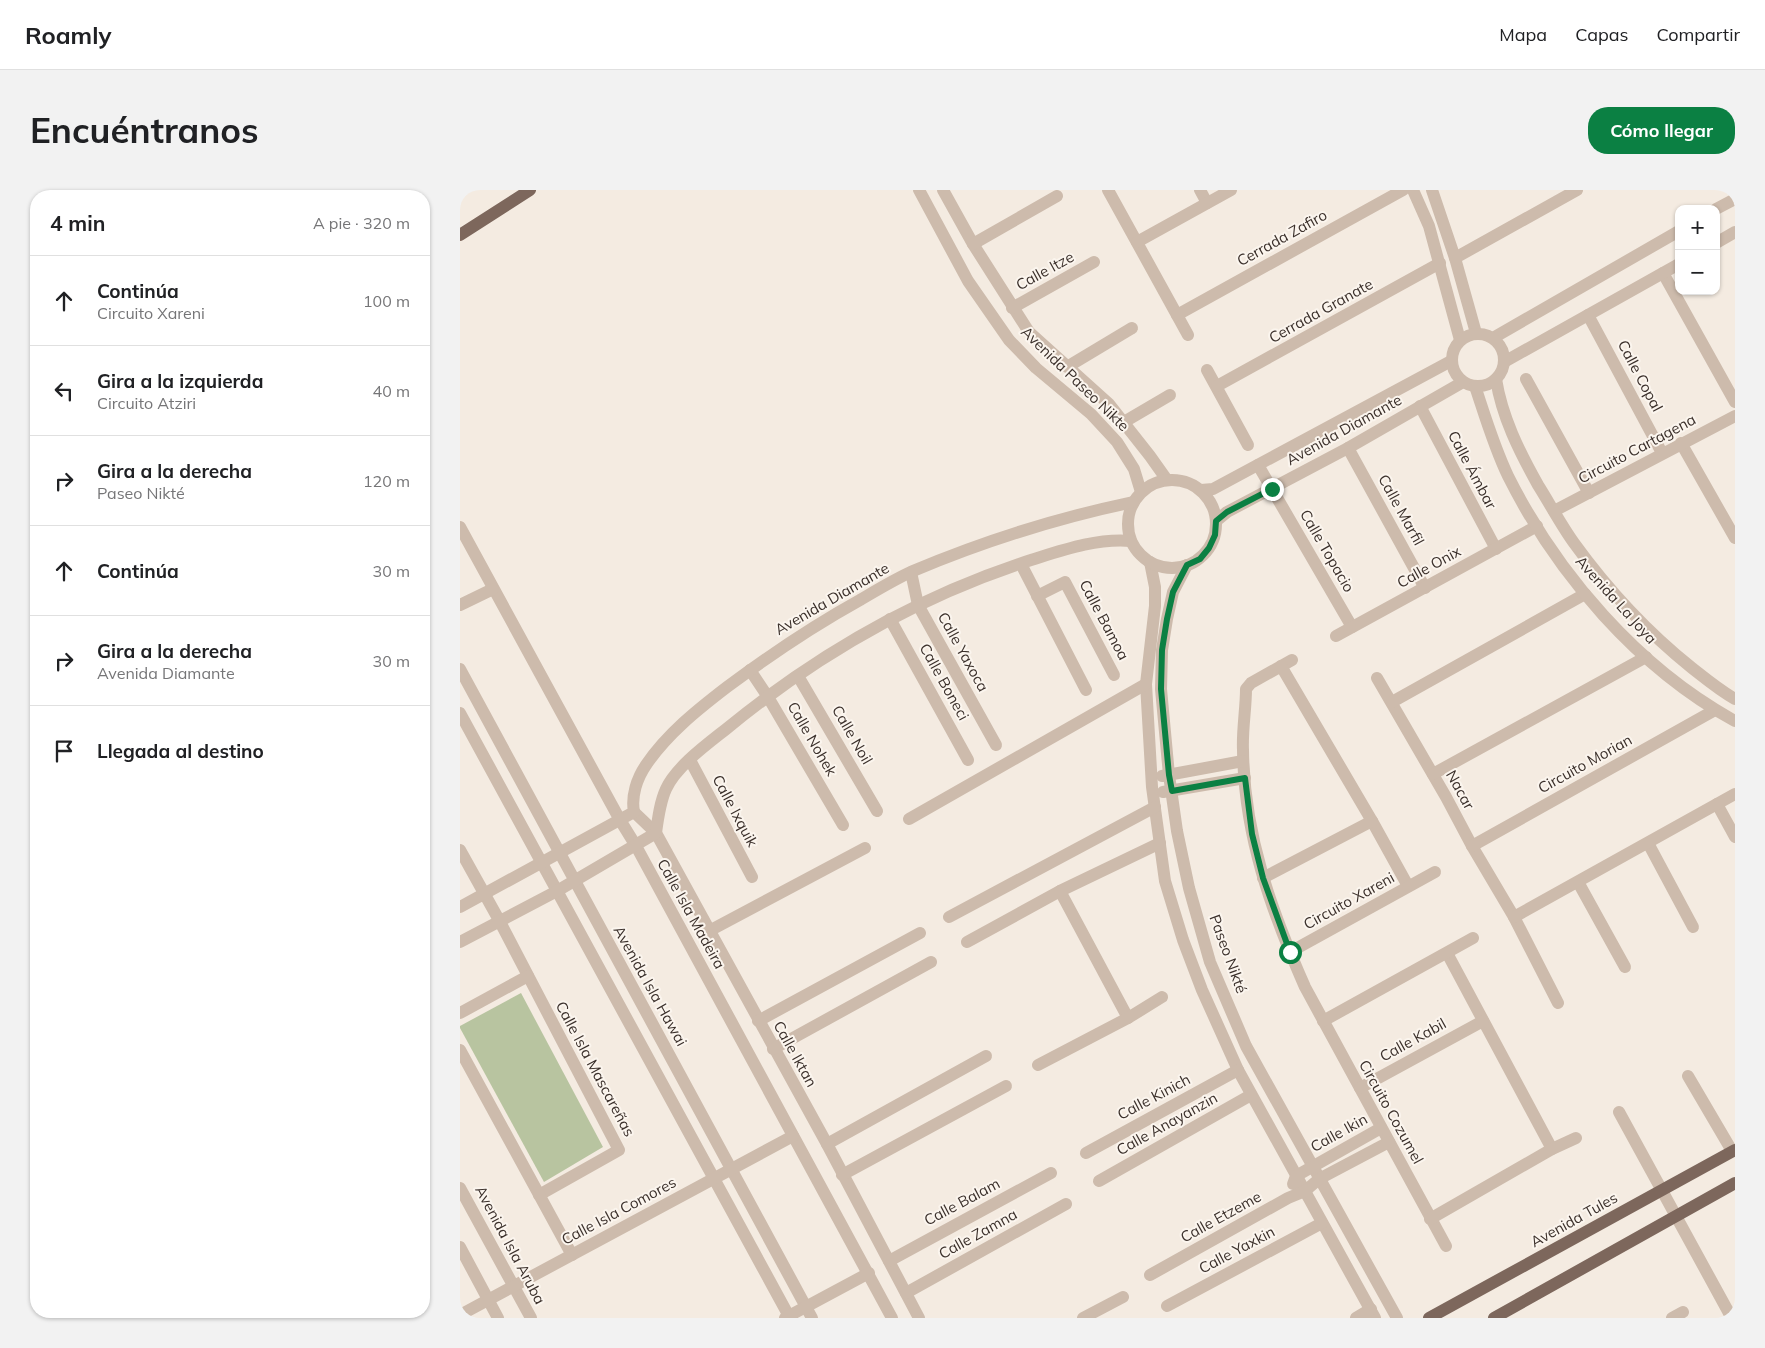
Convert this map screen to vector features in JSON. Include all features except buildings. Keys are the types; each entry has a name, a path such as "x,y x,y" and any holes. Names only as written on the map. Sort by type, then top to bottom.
{"main road":[{"path":"460,235 530,190"},
{"name":"Avenida Tules","path":"1429,1318 1733,1151"},
{"path":"1494,1318 1735,1183"}],"street":[{"name":"Avenida Paseo Nikte","path":"919,190 968,281 1009,340 1036,368 1091,414 1117,442 1134,469 1141,492"},
{"name":"Avenida Paseo Nikte","path":"943,190 973,244 1029,332 1109,404 1167,480"},
{"path":"1108,190 1188,335"},
{"path":"1200,190 1207,203"},
{"path":"1137,242 1231,190"},
{"name":"Cerrada Zafiro","path":"1177,315 1403,190"},
{"path":"1413,190 1429,226 1460,340"},
{"path":"1432,190 1455,258 1476,333"},
{"path":"1455,258 1577,190"},
{"path":"973,244 1057,196"},
{"path":"1720,207 1735,198"},
{"path":"1720,241 1735,232"},
{"path":"1493,338 1675,233"},
{"name":"Calle Itze","path":"1012,308 1094,262"},
{"name":"Cerrada Granate","path":"1217,386 1440,263"},
{"path":"1504,362 1675,266"},
{"path":"1663,273 1735,402"},
{"name":"Calle Copal","path":"1588,315 1662,453"},
{"path":"1067,367 1132,328"},
{"path":"1476,333 1485,334 1493,338 1500,345 1504,353 1502,371 1496,379 1483,386 1469,384 1457,376 1451,361 1452,353 1460,340 1476,333"},
{"name":"Avenida Diamante","path":"1201,490 1213,489 1451,361"},
{"path":"1207,370 1248,446"},
{"name":"Avenida La Joya","path":"1496,379 1499,396 1510,431 1524,460 1579,550 1604,582 1664,645 1723,692 1735,699"},
{"path":"1526,379 1589,493"},
{"name":"Avenida Diamante","path":"1216,521 1227,512 1348,448 1420,406 1469,384"},
{"name":"Avenida La Joya","path":"1469,384 1507,475 1553,553 1585,594 1646,656 1673,680 1735,722"},
{"path":"1124,422 1170,395"},
{"name":"Calle Ámbar","path":"1420,406 1496,548"},
{"name":"Circuito Cartagena","path":"1554,511 1735,416"},
{"path":"1681,443 1730,515 1735,538"},
{"name":"Calle Marfil","path":"1348,448 1425,588"},
{"name":"Calle Topacio","path":"1258,465 1352,627"},
{"path":"1167,480 1179,480 1201,490 1212,504 1216,521 1215,535 1209,548 1200,559 1175,568 1162,567 1150,562 1140,554 1131,541 1128,528 1128,515 1133,502 1141,492 1153,484 1167,480"},
{"name":"Avenida Diamante","path":"634,812 635,789 645,766 669,736 701,707 779,648 826,618 911,572 1020,531 1066,517 1133,502"},
{"name":"Calle Onix","path":"1336,636 1537,526"},
{"name":"Calle Isla Madeira","path":"460,527 636,846 892,1318"},
{"path":"460,942 557,890 656,833 660,808 666,788 690,760 744,714 798,676 870,630 918,605 966,584 1021,564 1090,543 1116,540 1131,541"},
{"path":"1150,562 1155,586 1156,606 1146,684 1153,794 1165,881 1183,940 1202,990 1238,1070 1373,1314 1356,1318"},
{"path":"1021,564 1086,690"},
{"name":"Paseo Nikté","path":"1187,565 1173,592 1167,619 1162,650 1161,689 1169,775 1177,831 1189,888 1210,962 1246,1046 1397,1318"},
{"name":"Calle Yaxoca","path":"911,572 918,605 996,745"},
{"name":"Calle Bamoa","path":"1037,596 1065,582 1114,675"},
{"path":"460,605 493,589"},
{"path":"1392,702 1585,594"},
{"name":"Calle Boneci","path":"890,619 968,760"},
{"path":"1433,774 1646,656"},
{"name":"Circuito Xareni","path":"1408,886 1286,663 1251,683 1246,689 1243,748 1252,834 1263,878 1290,952 1435,872"},
{"name":"Avenida Isla Hawai","path":"460,669 812,1318"},
{"name":"Calle Nohek","path":"750,670 768,697 843,826"},
{"name":"Calle Noil","path":"798,676 877,811"},
{"name":"Nacar","path":"1378,678 1514,917 1558,1003"},
{"path":"909,819 1146,684"},
{"name":"Circuito Morian","path":"1472,846 1715,710"},
{"path":"460,713 788,1317 869,1273"},
{"name":"Calle Ixquik","path":"690,760 752,877"},
{"path":"1152,778 1244,761"},
{"path":"1153,794 1245,778"},
{"path":"1514,917 1735,794"},
{"path":"1717,804 1735,837"},
{"path":"949,917 1155,807"},
{"path":"460,907 634,812"},
{"name":"Calle Iktan","path":"634,812 656,833 827,1144 920,1318"},
{"path":"1263,878 1372,820"},
{"path":"967,942 1060,891 1160,842"},
{"path":"1648,842 1693,927"},
{"path":"709,931 865,848"},
{"name":"Calle Isla Mascareñas","path":"460,850 499,920 619,1150 539,1195"},
{"path":"1578,882 1625,967"},
{"path":"1060,891 1128,1018"},
{"path":"758,1021 920,933"},
{"path":"1323,1021 1473,938"},
{"name":"Circuito Cozumel","path":"1290,952 1305,987 1323,1021 1446,1246"},
{"path":"1447,953 1552,1149"},
{"path":"774,1049 931,962"},
{"path":"460,1013 528,976"},
{"path":"1038,1065 1162,998"},
{"name":"Calle Kabil","path":"1360,1088 1483,1021"},
{"path":"460,1050 572,1255"},
{"path":"827,1144 986,1056"},
{"name":"Calle Kinich","path":"1086,1153 1238,1070"},
{"path":"1688,1076 1733,1151"},
{"path":"842,1175 1006,1086"},
{"name":"Calle Anayanzin","path":"1099,1181 1251,1095"},
{"path":"1619,1112 1729,1313"},
{"name":"Calle Ikin","path":"1296,1176 1381,1128"},
{"name":"Calle Isla Comores","path":"460,1315 794,1136"},
{"path":"1430,1219 1552,1149 1576,1138"},
{"name":"Calle Ikin","path":"1305,1191 1320,1178 1389,1142"},
{"name":"Calle Balam","path":"889,1261 1052,1173"},
{"path":"1288,1198 1296,1176"},
{"name":"Avenida Isla Aruba","path":"460,1188 531,1318"},
{"path":"1288,1198 1305,1191"},
{"name":"Calle Etzeme","path":"1150,1275 1288,1198"},
{"name":"Calle Zamna","path":"906,1293 1066,1204"},
{"name":"Calle Yaxkin","path":"1167,1306 1322,1223"},
{"path":"460,1247 498,1318"},
{"path":"1083,1318 1123,1297"}],"green space":[{"path":"521,993 603,1147 544,1182 460,1028 460,1026"}],"route":[{"path":"1272,489 1227,512 1216,521 1215,535 1209,548 1200,559 1187,565 1173,592 1167,619 1162,650 1161,689 1172,791 1245,778 1252,834 1263,878 1290,952"}]}
